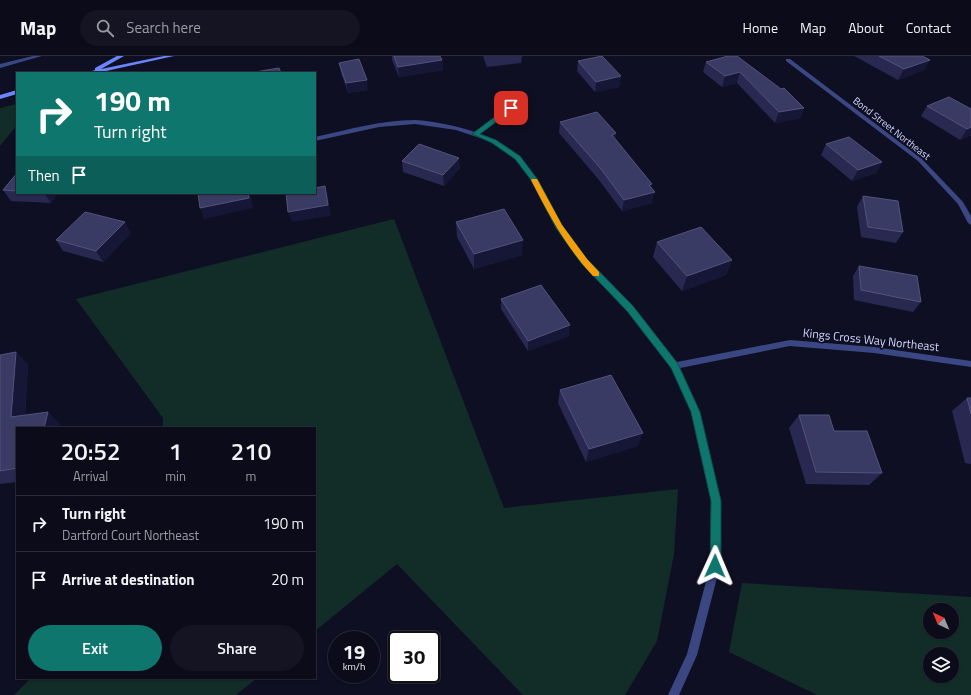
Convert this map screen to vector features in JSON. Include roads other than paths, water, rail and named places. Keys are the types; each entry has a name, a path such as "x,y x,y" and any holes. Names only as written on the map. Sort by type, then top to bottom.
{"main road":[{"path":"91,72 121,56"},
{"path":"94,72 171,56"},
{"path":"0,96 16,92"}],"street":[{"path":"0,66 39,56"},
{"name":"Bond Street Northeast","path":"788,60 920,160 961,203 971,223"},
{"path":"475,134 524,98"},
{"path":"316,139 380,125 415,122 457,128 494,141 518,158 534,180 558,226 584,261 630,308 675,366 696,412 716,501 715,566 692,655 672,695"},
{"name":"Kings Cross Way Northeast","path":"675,366 790,343 874,350 971,364"}]}
